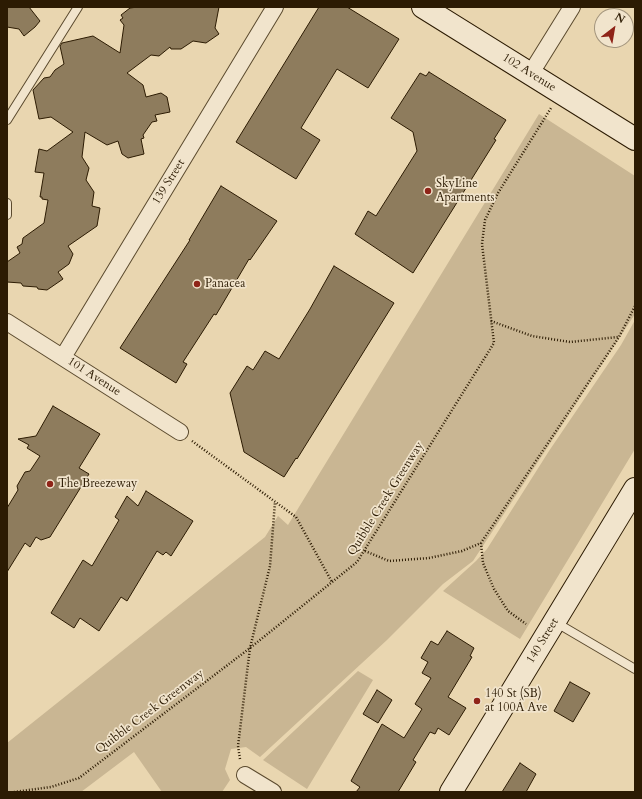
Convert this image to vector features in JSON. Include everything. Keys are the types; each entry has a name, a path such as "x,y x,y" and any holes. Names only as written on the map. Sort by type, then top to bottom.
{"main road":[{"name":"102 Avenue","path":"424,7 635,139"},
{"name":"140 Street","path":"451,792 635,489"}],"street":[{"name":"139 Street","path":"63,357 275,7"},
{"path":"531,73 572,7"},
{"name":"101 Avenue","path":"7,322 180,432"},
{"path":"245,775 273,792"}],"lane":[{"path":"7,120 78,7"},
{"path":"7,203 7,215"},
{"path":"554,622 635,669"}],"path":[{"name":"Quibble Creek Greenway","path":"14,792 51,787 79,778 250,648 357,562 494,343 482,244 485,220 498,193 560,92"},
{"path":"365,550 390,561 429,558 462,551 481,543 619,337 635,306"},
{"path":"491,321 532,336 570,342 619,337"},
{"path":"180,432 296,517 332,582"},
{"path":"245,775 242,770 238,746 250,648 270,566 275,502"},
{"path":"481,543 483,563 494,589 508,611 526,624"}],"shaded area":[{"path":"539,114 635,176 635,314 473,561 443,584 387,640 260,757 246,747 231,749 225,769 230,780 222,792 162,792 134,752 81,792 7,792 7,743 265,537 278,516 288,525"},
{"path":"635,320 635,449 520,639 443,591 487,549 549,451 621,345"},
{"path":"358,671 373,680 307,789 263,760"}],"building":[{"path":"7,7 29,7 40,21 24,36 19,29 7,27"},
{"path":"219,7 215,28 219,34 206,43 193,41 181,49 171,49 170,47 159,56 151,55 127,73 143,85 146,97 161,93 167,97 170,112 155,115 157,121 152,122 143,135 144,138 141,139 144,154 128,158 122,154 118,141 107,145 85,132 82,157 89,168 86,180 94,192 92,206 100,208 97,226 68,246 73,254 69,264 58,272 63,279 47,290 38,289 37,287 23,286 21,283 7,282 7,262 20,253 17,247 22,244 23,238 44,223 48,200 40,197 44,173 35,172 39,149 47,151 73,132 51,117 39,119 33,90 44,78 50,77 55,70 64,64 60,46 62,43 93,36 120,53 124,25 120,20 123,18 121,15 130,8"},
{"path":"319,7 347,7 399,39 368,88 337,69 301,128 320,140 296,179 236,142"},
{"name":"SkyLine Apartments","path":"429,72 506,120 494,139 496,140 413,273 355,234 368,211 376,216 417,151 413,132 391,118 420,73 426,76"},
{"name":"Panacea","path":"221,186 277,221 250,260 249,259 216,315 214,314 183,362 187,364 176,383 120,348 190,240"},
{"path":"334,266 394,303 297,459 296,458 284,477 244,452 230,393 247,366 253,370 265,351 279,359 310,309"},
{"name":"The Breezeway","path":"53,406 100,434 79,468 89,474 50,537 41,540 36,537 30,547 25,543 7,572 7,508 18,490 17,486 25,472 30,471 40,456 27,448 29,445 18,439 36,436"},
{"path":"146,491 193,521 171,556 166,552 163,555 157,551 127,601 121,597 99,631 80,618 74,628 51,613 83,560 92,566 119,520 115,517 127,496 138,506"},
{"path":"447,631 474,648 470,656 472,657 448,697 466,708 449,735 438,728 435,734 430,732 413,760 416,762 398,792 356,792 360,787 351,781 382,724 404,738 422,709 415,704 431,678 422,673 428,662 421,658 431,641 438,645"},
{"path":"570,682 590,693 573,722 554,711"},
{"path":"377,690 392,700 378,723 363,714"},
{"path":"520,763 536,774 526,792 502,792"}],"place":[{"name":"SkyLine Apartments","path":"428,191"},
{"name":"Panacea","path":"197,284"},
{"name":"The Breezeway","path":"50,484"},
{"name":"140 St (SB) at 100A Ave","path":"477,701"}]}
